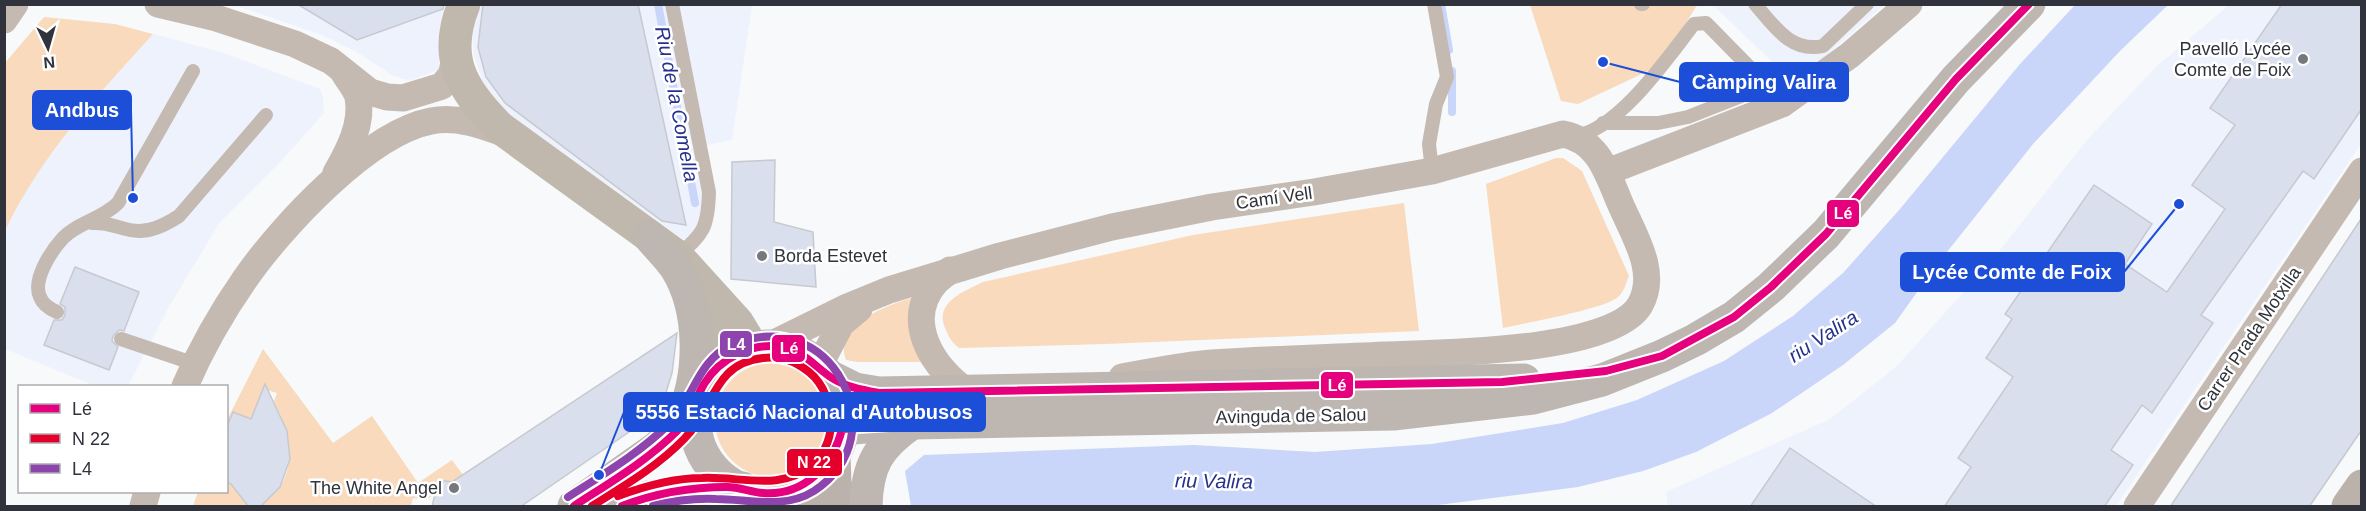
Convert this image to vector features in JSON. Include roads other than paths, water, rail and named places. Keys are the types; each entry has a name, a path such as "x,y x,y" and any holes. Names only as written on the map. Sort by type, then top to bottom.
{"highway":[{"name":"Avinguda de Salou","path":"837,450 912,423 1393,414 1533,398 1602,380 1662,356 1734,317 1771,287 1804,256 1861,193 1956,79 2029,4"},
{"path":"649,236 676,268 692,313 697,340 690,396 681,420 658,447"},
{"path":"574,507 658,447 679,429 727,359 760,347 799,352 823,370 834,384 842,406 837,450 823,470 813,479 796,488 762,495 705,488 669,491 622,507"},
{"name":"Avinguda de Salou","path":"823,370 855,389 879,393 1050,391 1502,381 1606,371 1662,356"},
{"path":"703,391 696,430 705,457 719,473 762,495"},
{"path":"866,507 868,478 879,454 891,437 912,423"}],"main road":[{"path":"463,6 457,32 456,56 458,73 469,94 491,119 510,135 649,236 685,265 760,347"},
{"path":"685,265 706,300 713,327 714,344 703,391"},
{"path":"837,450 836,484 843,507"},
{"path":"2348,507 2361,486"},
{"path":"762,495 800,495 820,507"}],"street":[{"path":"158,4 213,17 268,34 331,62 370,92 403,98 442,86 452,75 456,56"},
{"name":"Camí Vell","path":"760,347 889,290 951,270 1112,227 1212,207 1432,171 1563,134 1592,153 1782,104 1850,55 1909,4"},
{"path":"344,72 369,106 382,116 395,120 456,119 510,135"},
{"path":"331,182 356,134 359,118 357,96 344,72"},
{"path":"190,375 213,331 246,278 287,228 331,182 381,143 404,130 430,121"},
{"path":"1050,391 1210,363 1496,350 1541,344 1601,331 1624,321 1639,308 1646,293 1648,275 1644,258 1592,153"},
{"name":"Carrer Prada Motxilla","path":"2137,507 2361,171"},
{"path":"951,270 936,282 929,293 922,310 922,330 930,353 943,372 968,392"},
{"name":"Camí Vell","path":"823,370 841,324 889,290"}],"lane":[{"path":"672,4 709,192 708,219 694,242 685,265"},
{"path":"1432,171 1429,144 1436,104 1447,77 1434,4"},
{"path":"1755,4 1782,34 1801,47 1814,48 1823,46 1867,4"},
{"path":"1592,153 1587,134 1627,106 1694,24 1706,23 1759,77 1760,86 1754,91 1688,117 1658,123 1603,123"},
{"path":"57,312 46,306 39,297 38,282 48,260 64,237 108,213 118,203 193,70"},
{"path":"87,223 107,222 131,230 146,230 164,226 179,216 266,115"},
{"path":"121,339 190,375"}],"water":[{"name":"riu Valira","path":"2075,5 2168,5 2120,51 2033,144 1935,267 1895,323 1843,365 1772,413 1696,452 1643,471 1578,487 1430,506 911,506 905,471 924,455 1194,445 1315,452 1432,444 1563,423 1637,400 1724,361 1793,316 1843,273 1900,209 2020,64"}],"waterway":[{"name":"Riu de la Comella","path":"658,4 695,203"},
{"path":"1441,4 1449,50"},
{"path":"1452,71 1452,112"}],"place":[{"name":"Pavelló Lycée Comte de Foix","path":"2303,59"},
{"name":"Càmping Valira","path":"1603,62"},
{"name":"Andbus","path":"133,198"},
{"name":"Lycée Comte de Foix","path":"2179,204"},
{"name":"Borda Estevet","path":"762,256"},
{"name":"5556 Estació Nacional d'Autobusos","path":"599,475"},
{"name":"The White Angel","path":"454,488"}]}
